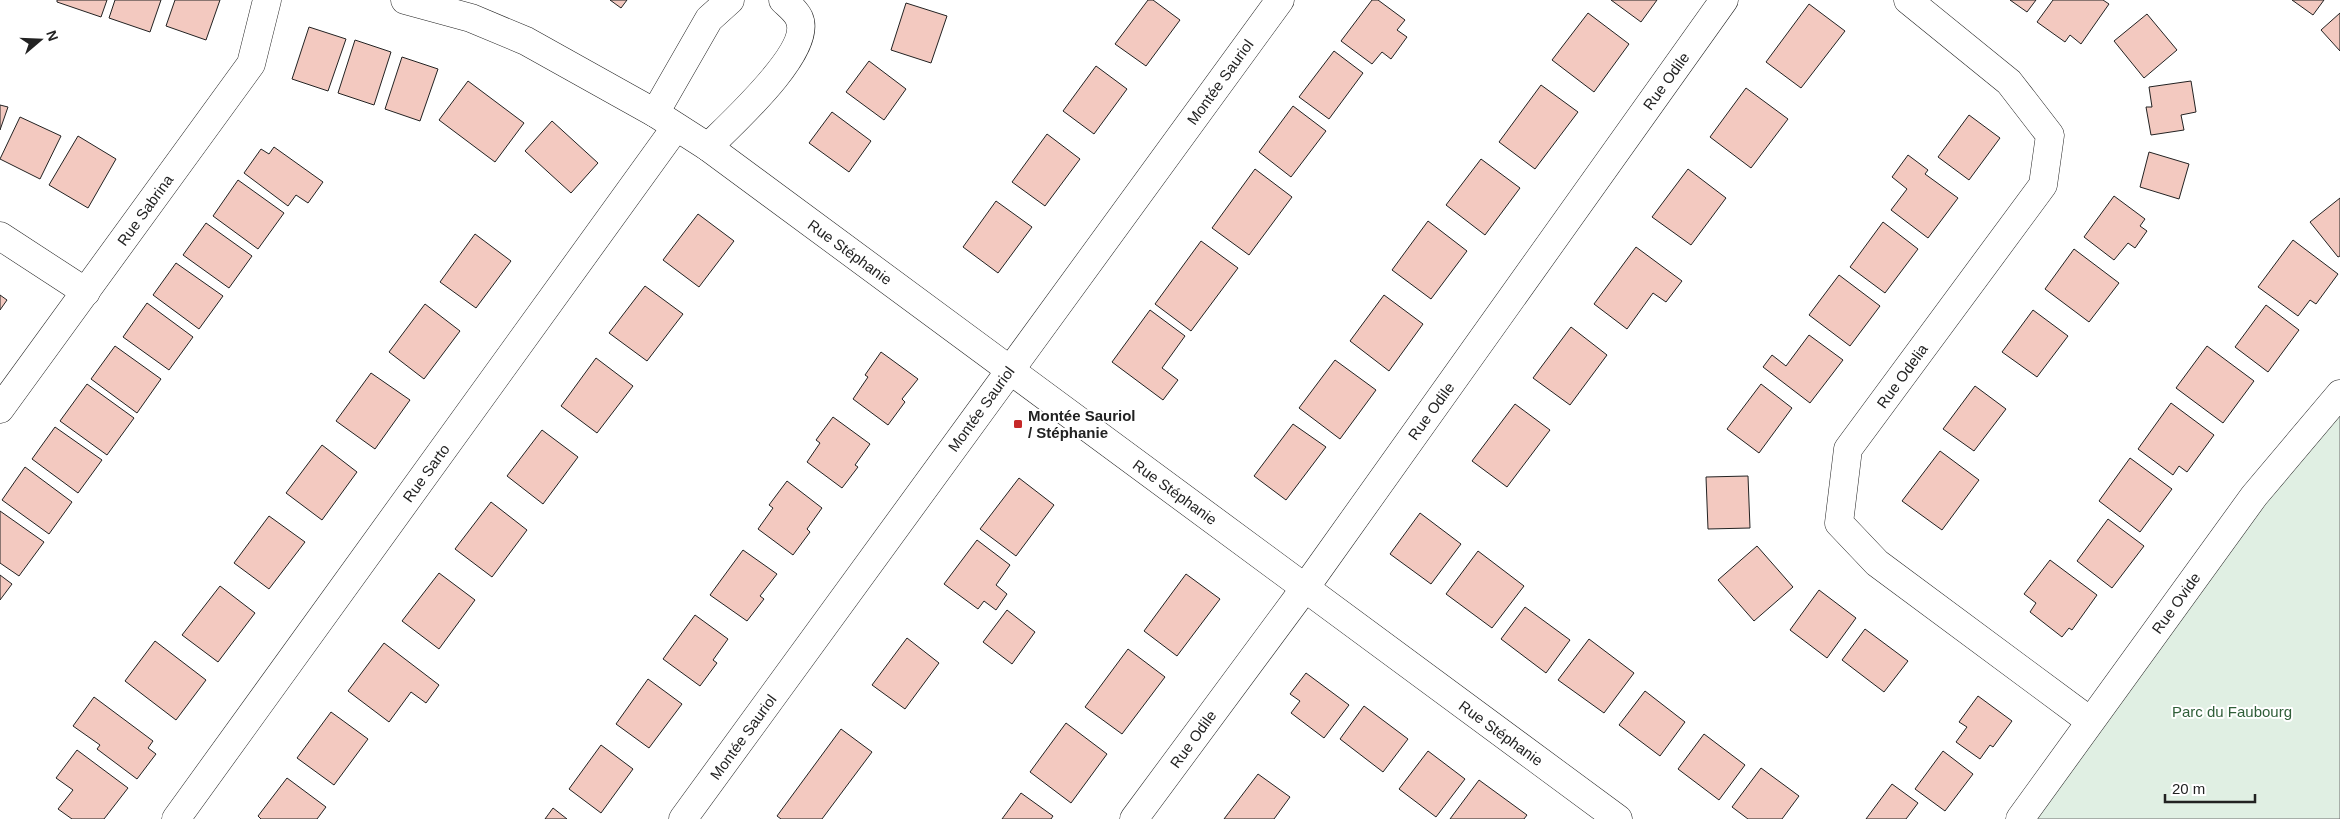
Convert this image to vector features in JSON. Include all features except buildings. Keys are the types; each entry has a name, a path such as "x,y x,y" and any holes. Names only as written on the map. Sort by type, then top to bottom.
{"street":[{"name":"Rue Sabrina","path":"0,409 251,64 267,0"},
{"name":"Rue Stéphanie","path":"405,0 471,18 526,41 665,120 708,147 1618,819"},
{"path":"665,120 709,19 730,0"},
{"path":"708,147 776,78 800,37 799,18 783,0"},
{"name":"Montée Sauriol","path":"683,819 1280,0"},
{"name":"Rue Odile","path":"1134,819 1305,588 1724,0"},
{"name":"Rue Odelia","path":"1908,0 2009,82 2050,135 2043,185 1848,449 1839,523 1877,563 2090,721"},
{"name":"Rue Sarto","path":"176,819 665,120"},
{"path":"0,236 86,292"},
{"name":"Rue Ovide","path":"2020,819 2254,496 2340,394"}],"green space":[{"name":"Parc du Faubourg","path":"2340,394 2340,819 2020,819"}],"place":[{"name":"Montée Sauriol / Stéphanie","path":"1018,424"}]}
